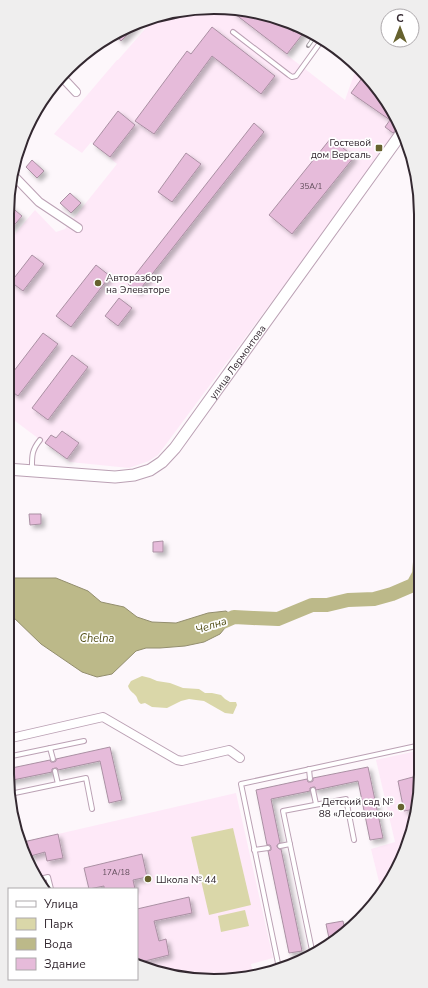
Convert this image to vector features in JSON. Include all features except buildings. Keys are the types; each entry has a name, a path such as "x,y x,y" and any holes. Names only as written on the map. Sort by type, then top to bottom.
{"street":[{"path":"65,81 76,92"},
{"name":"улица Лермонтова","path":"14,470 115,478 134,475 150,470 162,462 175,448 399,137"},
{"path":"17,179 39,202 78,228"},
{"path":"14,737 103,717 177,760 182,761 229,750 240,758"}],"lane":[{"path":"233,32 292,77 296,76 319,44"},
{"path":"32,471 34,446 40,440"},
{"path":"14,756 84,741"},
{"path":"278,963 241,784 414,747"},
{"path":"50,748 53,759"},
{"path":"309,770 310,779"},
{"path":"55,771 58,784"},
{"path":"15,793 86,778 92,809"},
{"path":"313,790 316,804"},
{"path":"312,948 283,811 346,799 354,840"},
{"path":"280,846 290,844"},
{"path":"254,850 268,848"},
{"path":"44,878 48,877 51,888"}],"shaded area":[{"path":"201,14 227,14 266,21 291,29 301,36 287,55 345,100 355,73 373,92 396,131 285,284 158,455 149,461 129,468 70,462 14,420 14,235 35,210 56,232 65,229 117,164 91,142 82,153 54,134 148,26 162,21"},
{"name":"Детский сад № 88 «Лесовичок»","path":"414,752 414,787 407,826 399,851 380,885 371,849 395,842 376,760"},
{"name":"Школа № 44","path":"236,793 273,958 251,964 252,970 227,974 201,974 175,970 138,959 138,888 50,888 38,867 32,840"}],"green space":[{"path":"142,676 183,688 199,689 205,693 221,695 230,702 236,702 237,705 233,714 225,713 204,701 189,699 167,708 152,707 145,703 141,704 128,686 131,681"},
{"path":"233,828 251,905 209,915 191,837"},
{"path":"245,910 249,926 221,932 218,916"}],"water":[{"name":"Chelna","path":"14,578 56,578 88,591 101,602 124,607 137,617 152,622 176,623 208,613 226,611 234,617 220,634 204,642 185,646 146,648 136,651 112,674 97,677 82,672 41,644 14,618"}],"waterway":[{"name":"Челна","path":"218,624 234,617 278,619 312,605 327,605 348,600 374,599 392,594 413,585 414,583"}],"railway":[{"path":"308,46 312,40"}],"place":[{"name":"Гостевой дом Версаль","path":"379,148"},
{"name":"Авторазбор на Элеваторе","path":"98,283"},
{"name":"Детский сад № 88 «Лесовичок»","path":"401,807"},
{"name":"Школа № 44","path":"148,879"}]}
